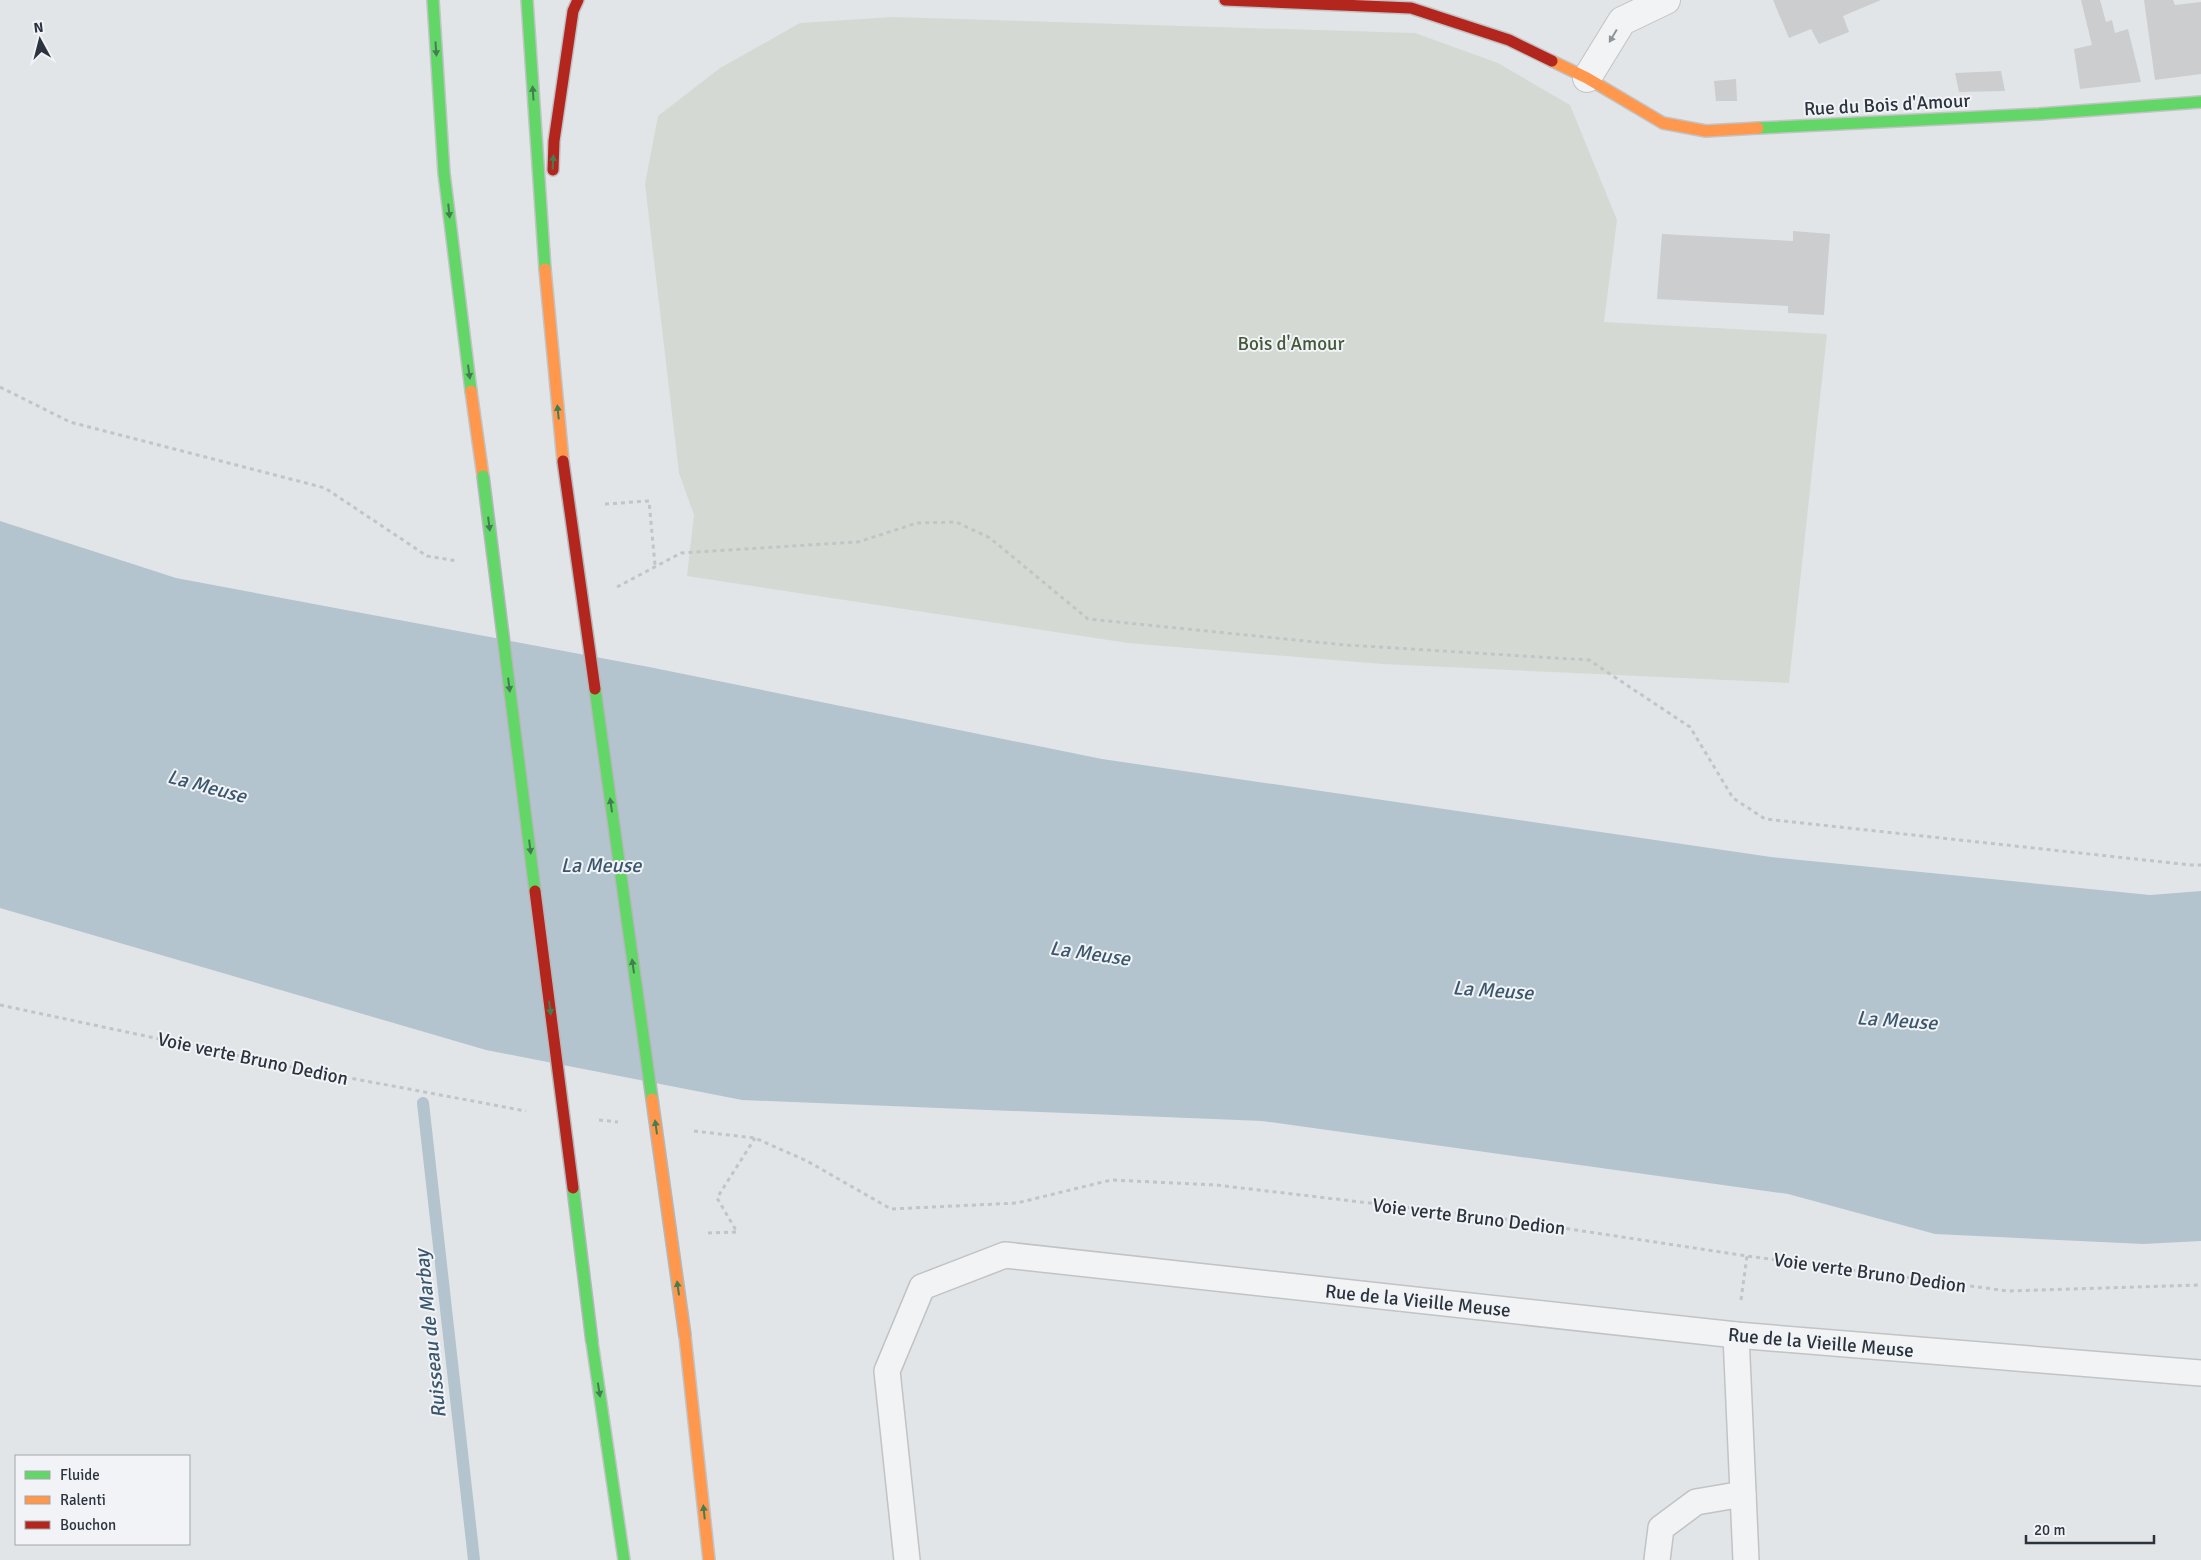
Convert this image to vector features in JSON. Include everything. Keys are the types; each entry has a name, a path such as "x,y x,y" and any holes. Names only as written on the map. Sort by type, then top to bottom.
{"main road":[{"path":"433,0 444,173"},
{"path":"527,0 547,299 562,461 685,1336 709,1560"},
{"path":"547,299 554,141 573,11 578,0"},
{"name":"Rue du Bois d'Amour","path":"1225,0 1411,4 1509,40 1587,78 1663,124 1706,131 2039,114 2201,102"},
{"path":"425,58 444,173 592,1342 624,1560"}],"street":[{"path":"1587,78 1622,21 1666,0"}],"lane":[{"name":"Rue de la Vieille Meuse","path":"907,1560 887,1371 922,1287 1006,1255 1736,1335 2201,1373"},
{"path":"1736,1335 1746,1560"},
{"path":"1657,1560 1661,1528 1696,1502 1743,1494"}],"path":[{"path":"0,387 70,422 325,488 427,556 466,563"},
{"path":"602,504 649,501 655,565"},
{"path":"614,589 655,565 681,553 858,542 916,523 956,522 990,538 1088,619 1345,645 1589,660 1690,726 1733,798 1765,819 2201,865"},
{"name":"Voie verte Bruno Dedion","path":"0,1005 291,1067 506,1109"},
{"name":"Voie verte Bruno Dedion","path":"701,1234 737,1232 717,1198 755,1138 807,1161 890,1209 1017,1202 1111,1180 1216,1185 1497,1218 1747,1256 2008,1291 2201,1284"},
{"path":"1736,1335 1747,1256"}],"green space":[{"name":"Bois d'Amour","path":"892,17 1415,33 1498,63 1570,105 1617,220 1604,322 1827,334 1789,683 1382,664 1128,643 687,576 694,515 679,473 645,184 658,116 720,68 800,23"}],"water":[{"name":"La Meuse","path":"0,521 176,578 649,667 1102,759 1771,857 2150,895 2201,891 2201,1241 2143,1244 1935,1234 1788,1194 1262,1121 742,1100 486,1050 0,908"}],"building":[{"path":"1773,0 1881,0 1843,16 1849,32 1819,44 1811,29 1789,38"},
{"path":"2081,0 2100,0 2106,22 2112,20 2115,33 2128,29 2141,82 2080,89 2074,49 2092,45"},
{"path":"2144,0 2173,0 2175,5 2201,2 2201,74 2155,80"},
{"path":"2001,71 2005,91 1959,92 1955,73"},
{"path":"1736,79 1737,101 1716,101 1714,81"},
{"path":"1793,231 1830,234 1824,315 1788,313 1788,306 1657,299 1662,234 1793,241"}],"waterway":[{"name":"Ruisseau de Marbay","path":"423,1103 474,1560"}],"traffic: fast":[{"path":"433,0 444,173 471,391"},
{"path":"527,0 545,269"},
{"path":"1758,128 2039,114 2201,102"},
{"path":"483,476 535,891"},
{"path":"595,689 652,1099"},
{"path":"573,1188 592,1342"},
{"path":"592,1342 624,1560"}],"traffic: slow":[{"path":"1552,61 1587,78 1663,123 1706,131 1758,128"},
{"path":"545,269 563,461"},
{"path":"471,391 483,476"},
{"path":"652,1099 685,1336"},
{"path":"685,1336 709,1560"}],"traffic: jam":[{"path":"553,170 554,141 573,11 578,0"},
{"path":"1225,0 1411,8 1509,40 1552,61"},
{"path":"563,461 595,689"},
{"path":"535,891 573,1188"}]}
